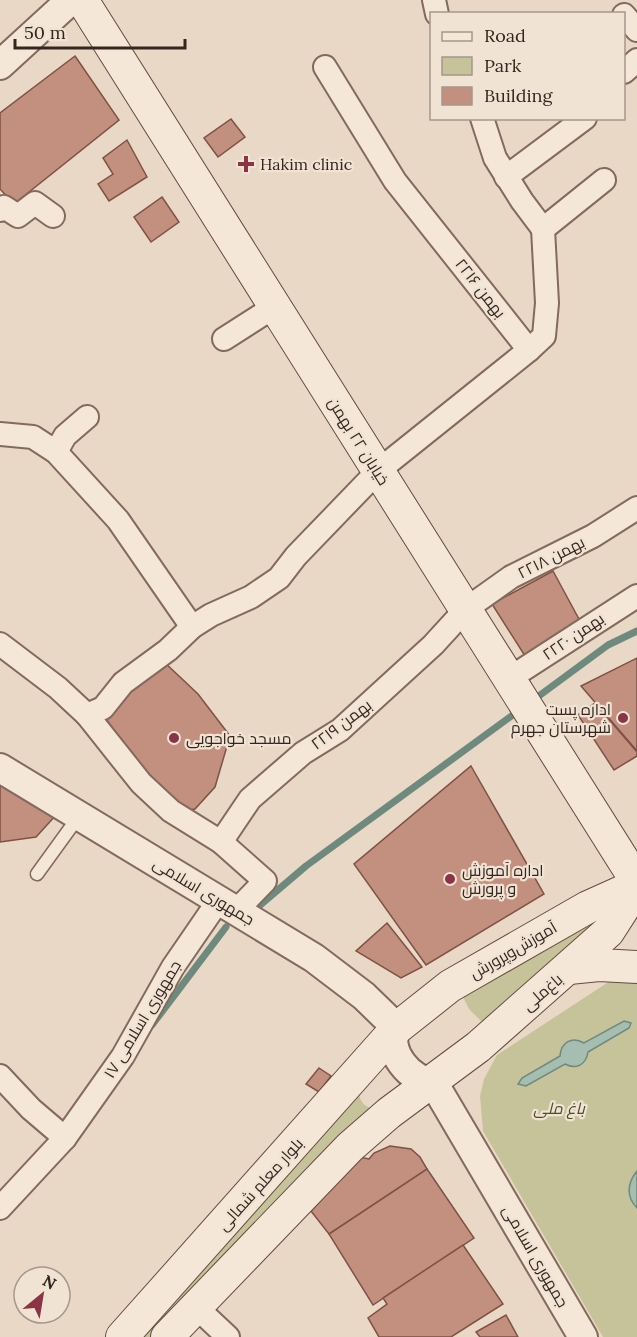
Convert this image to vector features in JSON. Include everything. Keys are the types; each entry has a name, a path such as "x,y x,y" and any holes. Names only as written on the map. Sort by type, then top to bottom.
{"main road":[{"name":"خیابان ۲۲ بهمن","path":"82,0 510,678 637,885"},
{"name":"آموزش‌و‌پرورش","path":"397,1029 450,986 588,907 637,885"},
{"name":"باغ‌ملی","path":"433,1082 569,969 608,932 637,885"},
{"path":"588,907 606,913 609,920 608,932"},
{"path":"569,969 599,966 637,967"},
{"name":"بلوار معلم شمالی","path":"122,1337 397,1029"},
{"path":"167,1337 350,1147 389,1113 433,1082"}],"street":[{"path":"0,65 70,0"},
{"path":"610,0 621,12"},
{"path":"625,16 637,30"},
{"name":"۲۲بهمن ۱۶","path":"325,67 395,181 529,350"},
{"path":"87,715 103,708 123,683 168,650 192,627 211,615 251,597 279,578 296,556 378,471 544,336 547,303 543,229 495,158 483,120"},
{"path":"506,177 582,120"},
{"path":"543,229 604,180"},
{"path":"0,210 4,207 18,216 35,203 53,216"},
{"path":"224,339 274,307"},
{"path":"56,452 65,436 87,417"},
{"path":"0,434 33,437 56,452 118,520 192,627"},
{"name":"۲۲بهمن ۱۸","path":"466,609 511,577 593,536 637,508"},
{"name":"۲۲بهمن ۲۰","path":"510,678 637,596"},
{"name":"۲۲بهمن ۱۹","path":"221,842 250,799 303,753 340,730 433,645 466,609"},
{"path":"0,644 58,688 87,715 141,783 171,811 221,842"},
{"name":"جمهوری اسلامی","path":"0,768 314,958 364,996 397,1029"},
{"name":"جمهوری اسلامی ۱۷","path":"0,1208 65,1138 123,1056 173,967 227,906 265,881 221,842"},
{"path":"397,1029 393,1034 394,1044 403,1064 424,1083 433,1082"},
{"path":"0,1076 31,1109 65,1138"},
{"name":"جمهوری اسلامی","path":"433,1082 583,1337"},
{"path":"195,1306 228,1337"}],"lane":[{"path":"38,874 79,816"}],"green space":[{"path":"598,913 604,920 483,1023 469,1009 461,993"},
{"name":"باغ ملی","path":"637,974 637,1337 603,1337 483,1131 480,1096 484,1079 497,1055 613,979"},
{"path":"357,1086 363,1103 380,1111 156,1337 140,1337 323,1136"}],"shaded area":[{"path":"624,1021 631,1023 629,1028 588,1052 580,1065 565,1064 526,1086 518,1084 522,1078 560,1056 562,1047 571,1040 584,1043"},
{"path":"637,1171 637,1208 633,1204 629,1190 631,1180"}],"building":[{"path":"75,56 119,120 14,204 0,189 0,113"},
{"path":"231,119 245,137 218,157 204,138"},
{"path":"127,140 147,177 109,201 98,184 113,174 103,158"},
{"path":"162,197 179,222 151,242 134,217"},
{"path":"553,571 580,621 525,656 492,604"},
{"name":"اداره پست شهرستان جهرم","path":"637,658 637,751 581,686"},
{"name":"مسجد خواجویی","path":"163,661 198,694 230,736 215,787 195,809 184,811 140,770 105,717 115,699"},
{"path":"595,703 637,752 637,756 614,770 578,715"},
{"name":"اداره آموزش و پرورش","path":"471,766 544,894 426,965 354,864"},
{"path":"0,783 57,814 36,837 0,842"},
{"path":"387,923 422,967 401,978 356,951"},
{"path":"319,1068 331,1076 319,1092 306,1084"},
{"path":"390,1146 411,1149 420,1157 427,1169 329,1234 311,1211 359,1157 369,1159 374,1153"},
{"path":"427,1169 474,1238 373,1305 329,1234"},
{"path":"463,1245 503,1304 451,1337 379,1337 368,1318 387,1304 383,1298"},
{"path":"506,1315 518,1337 480,1337 476,1332"}],"waterway":[{"path":"532,701 608,645 637,631"},
{"path":"259,906 306,866 521,709"},
{"path":"152,1025 226,927"}],"place":[{"name":"Hakim clinic","path":"246,164"},
{"name":"اداره پست شهرستان جهرم","path":"623,718"},
{"name":"مسجد خواجویی","path":"174,738"},
{"name":"اداره آموزش و پرورش","path":"450,879"}]}
